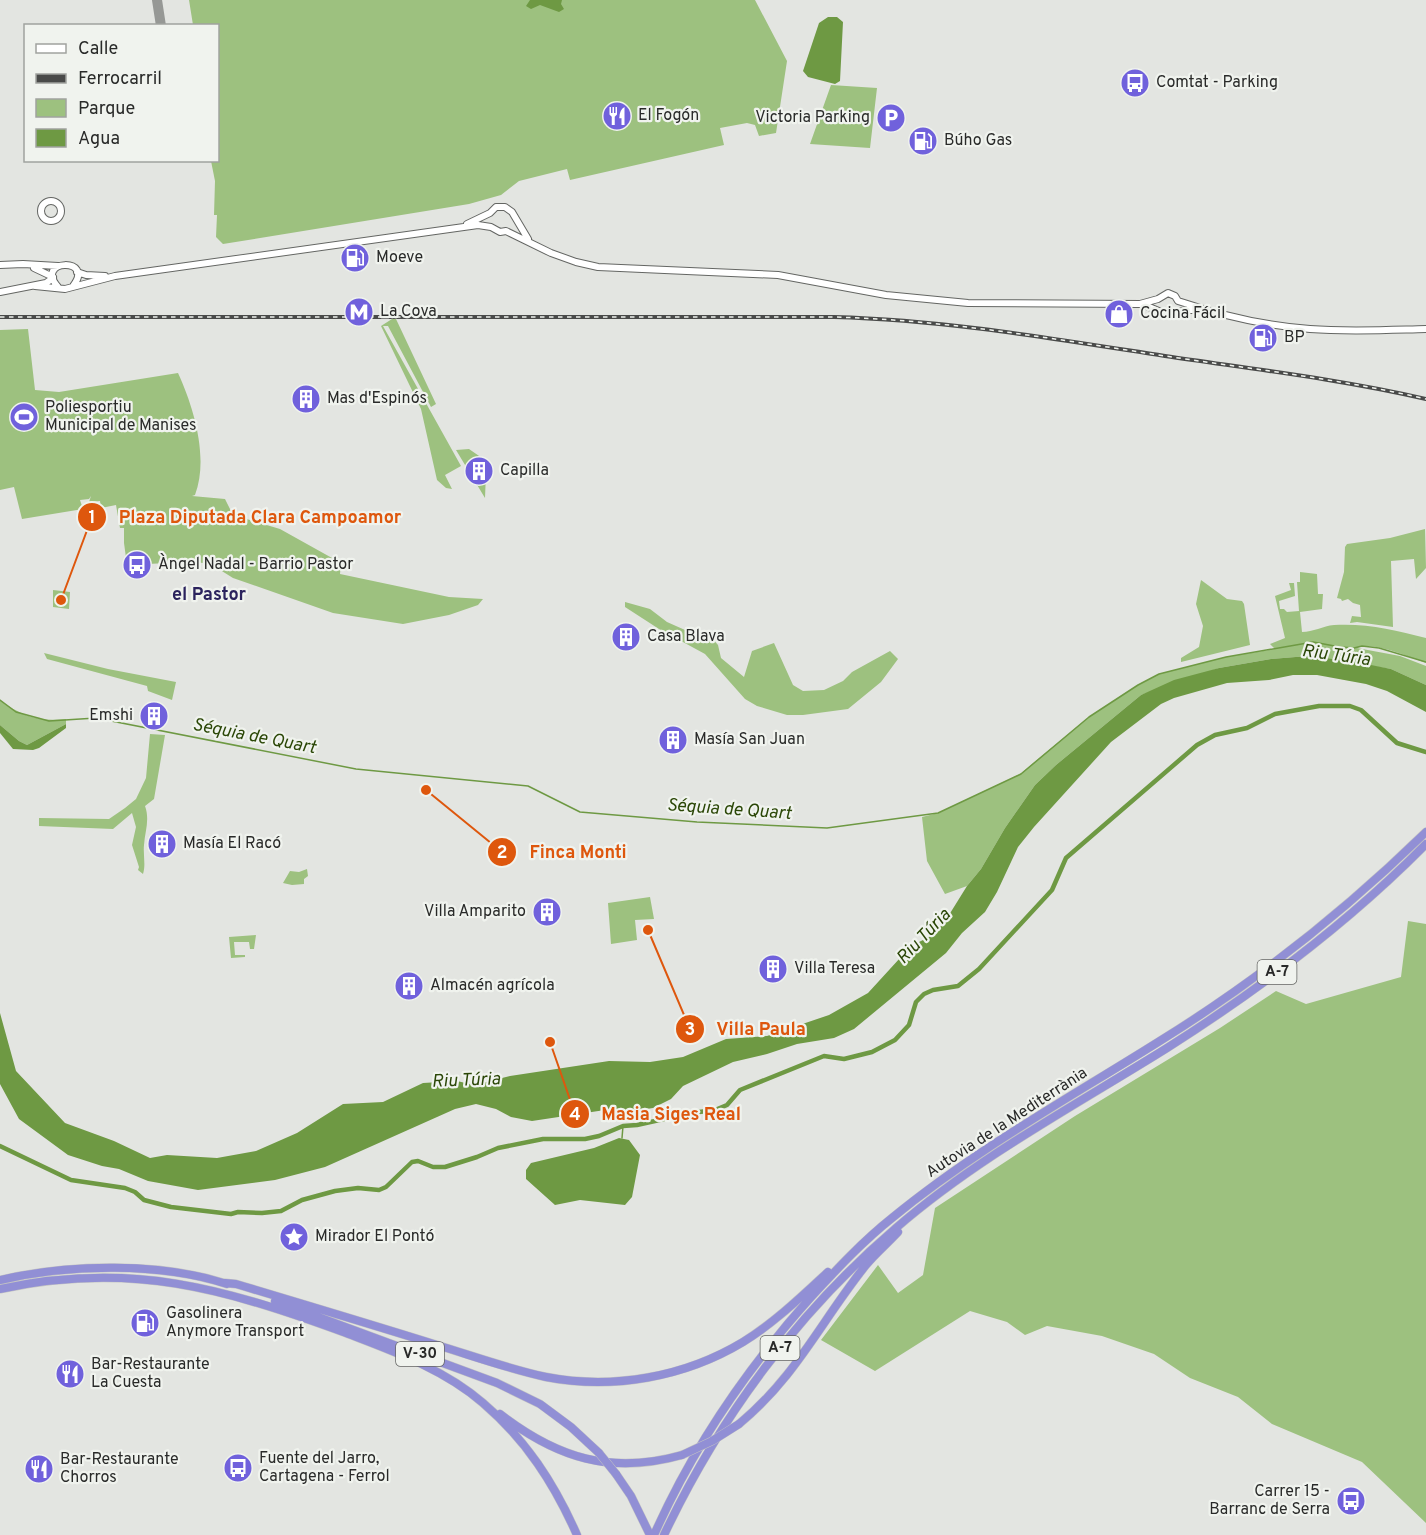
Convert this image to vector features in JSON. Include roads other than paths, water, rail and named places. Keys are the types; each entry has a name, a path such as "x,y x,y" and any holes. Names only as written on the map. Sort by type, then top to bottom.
{"highway":[{"name":"Autovia de la Mediterrània","path":"652,1535 689,1465 735,1393 790,1320 852,1253 890,1219 962,1164 1164,1038 1265,970 1365,888 1426,832"},
{"name":"Autovia de la Mediterrània","path":"664,1535 697,1470 748,1390 785,1342 851,1269 897,1227 938,1194 1003,1150 1170,1046 1271,977 1371,896 1426,843"},
{"path":"484,1403 544,1444 579,1458 622,1464 645,1462 675,1457 712,1441 739,1424 770,1396 790,1372 867,1263 900,1230 936,1201 938,1194"},
{"path":"225,1283 236,1284 517,1370 567,1380 608,1382 666,1374 720,1355 765,1327 852,1253"},
{"name":"V-30","path":"0,1280 43,1272 110,1268 181,1274 225,1283 498,1383 540,1404 571,1427 599,1453 631,1496 652,1535"},
{"name":"V-30","path":"0,1289 51,1280 144,1278 206,1288 267,1305 388,1349 434,1370 484,1403 513,1432 541,1467 560,1498 577,1535"}],"main road":[{"path":"461,227 490,213 496,207 505,207 512,212 523,233 532,243"},
{"path":"490,213 491,227 496,231 506,231 568,259 598,267 778,275 926,300 1039,304 1140,304 1170,294 1178,301 1206,310 1282,326 1308,329 1426,329"},
{"path":"506,231 512,226 514,218"},
{"path":"35,286 58,286 65,289 114,276 461,227 491,227"},
{"path":"23,264 41,269 53,277 58,286"},
{"path":"0,265 58,266 68,264 77,272 86,275 114,276"},
{"path":"0,292 46,283 53,277 58,266"},
{"path":"73,286 77,280 77,272"},
{"path":"1158,299 1158,310"},
{"path":"1176,312 1178,301"},
{"path":"1140,304 1168,315 1176,312 1206,310"}],"water":[{"path":"530,0 562,0 561,4 564,9 559,12 540,5 531,9 526,6"},
{"path":"828,17 837,17 843,22 840,81 835,84 808,77 803,71 819,23"},
{"path":"1308,656 1391,669 1426,685 1426,712 1387,691 1366,684 1317,675 1293,675 1269,680 1227,683 1161,704 1111,742 1034,827 1018,847 985,912 962,933 946,953 854,1029 834,1038 797,1044 733,1062 683,1086 671,1099 653,1108 626,1112 605,1110 532,1121 511,1117 496,1109 476,1104 455,1109 325,1167 275,1180 198,1190 148,1181 119,1169 68,1155 19,1119 0,1084 0,1013 16,1071 65,1123 114,1141 150,1158 167,1155 217,1158 256,1151 297,1133 343,1104 383,1102 423,1083 457,1081 474,1085 510,1076 609,1061 650,1062 683,1057 726,1039 767,1036 829,1015 868,993 911,946 929,937 944,923 1035,785 1141,695 1174,680 1219,668 1271,659"},
{"path":"66,724 66,728 33,750 13,749 0,733 0,725 27,745"},
{"path":"619,1138 629,1140 640,1155 632,1197 625,1205 580,1200 555,1205 526,1179 526,1170 531,1163 594,1148"}],"waterway":[{"name":"Séquia de Quart","path":"0,700 16,712 49,721 96,718 356,769 528,786 580,812 697,822 827,828 938,813 1021,774 1089,717 1159,674 1226,657 1313,642 1340,647 1379,648 1426,662"},
{"path":"0,1146 71,1180 125,1188 135,1192 144,1200 171,1207 231,1214 262,1213 281,1211 302,1200 335,1191 358,1188 379,1190 386,1187 412,1162 418,1161 433,1167 445,1167 498,1148 543,1139 585,1139 623,1126 715,1110 727,1105 740,1090 824,1056 844,1059 872,1052 895,1040 909,1025 916,1002 924,994 933,990 958,986 979,969 1052,890 1066,858 1197,745 1215,735 1247,728 1275,714 1319,706 1350,706 1361,710 1397,743 1426,752"},
{"path":"622,1138 623,1126"}],"railway":[{"path":"0,317 834,317 876,319 959,326 1041,337 1329,380 1426,399"}],"place":[{"name":"Comtat - Parking","path":"1135,83"},
{"name":"El Fogón","path":"617,116"},
{"name":"Victoria Parking","path":"891,118"},
{"name":"Búho Gas","path":"923,141"},
{"name":"Moeve","path":"355,258"},
{"name":"La Cova","path":"359,312"},
{"name":"Cocina Fácil","path":"1119,314"},
{"name":"BP","path":"1263,338"},
{"name":"Mas d'Espinós","path":"306,399"},
{"name":"Poliesportiu Municipal de Manises","path":"24,417"},
{"name":"Capilla","path":"479,471"},
{"name":"Àngel Nadal - Barrio Pastor","path":"137,565"},
{"name":"Plaza Diputada Clara Campoamor","path":"61,600"},
{"name":"Casa Blava","path":"626,637"},
{"name":"Emshi","path":"154,716"},
{"name":"Masía San Juan","path":"673,740"},
{"name":"Finca Monti","path":"426,790"},
{"name":"Masía El Racó","path":"162,844"},
{"name":"Villa Amparito","path":"547,912"},
{"name":"Villa Paula","path":"648,930"},
{"name":"Villa Teresa","path":"773,969"},
{"name":"Almacén agrícola","path":"409,986"},
{"name":"Masia Siges Real","path":"550,1042"},
{"name":"Mirador El Pontó","path":"294,1237"},
{"name":"Gasolinera Anymore Transport","path":"145,1323"},
{"name":"Bar-Restaurante La Cuesta","path":"70,1374"},
{"name":"Fuente del Jarro, Cartagena - Ferrol","path":"238,1468"},
{"name":"Bar-Restaurante Chorros","path":"39,1469"},
{"name":"Carrer 15 - Barranc de Serra","path":"1351,1501"}],"district":[{"name":"el Pastor","path":"209,595"}],"water label":[{"name":"Riu Túria","path":"1336,656"},
{"name":"Riu Túria","path":"924,937"},
{"name":"Riu Túria","path":"466,1081"}]}
